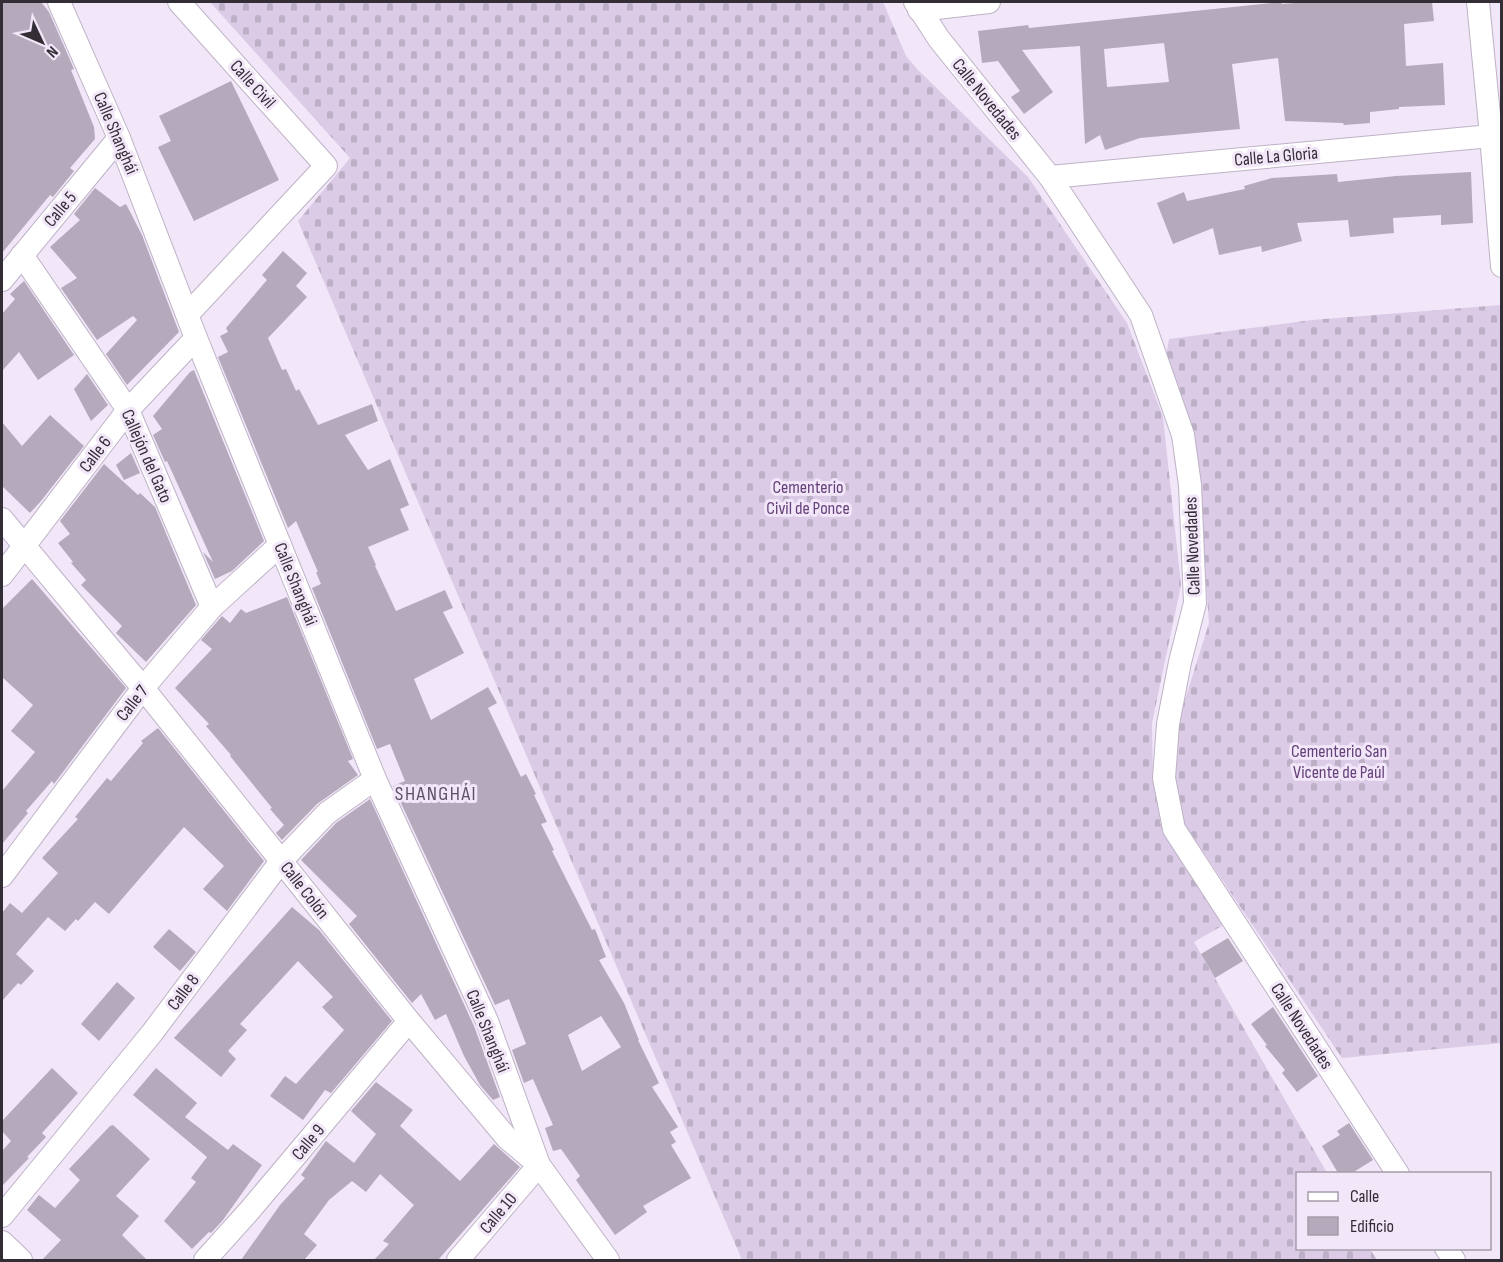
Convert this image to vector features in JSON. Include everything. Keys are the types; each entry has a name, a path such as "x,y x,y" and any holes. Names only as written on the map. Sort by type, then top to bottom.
{"street":[{"name":"Calle Shanghái","path":"59,2 119,138 196,338 375,779 487,1021 539,1165"},
{"name":"Calle Civil","path":"180,2 326,166 188,314"},
{"path":"917,6 989,2"},
{"path":"1478,2 1496,136 1502,266"},
{"name":"Calle Novedades","path":"917,6 1050,177 1141,315 1182,435 1190,485 1195,603 1168,724 1164,778 1174,829 1397,1172"},
{"name":"Calle La Gloria","path":"1050,177 1496,136"},
{"name":"Calle 5","path":"2,280 119,138"},
{"name":"Callejón del Gato","path":"22,255 128,410 212,607"},
{"name":"Calle 6","path":"2,575 128,410 196,338"},
{"name":"Calle Colón","path":"2,519 143,688 409,1021 507,1138 539,1165 608,1260"},
{"name":"Calle 7","path":"2,876 143,688 212,607 280,544"},
{"name":"Calle 8","path":"2,1215 152,1033 282,860 327,813 375,779"},
{"name":"Calle 9","path":"205,1260 409,1021"},
{"name":"Calle 10","path":"458,1260 539,1165"},
{"path":"2,1242 21,1260"}],"green space":[{"name":"Cementerio Civil de Ponce","path":"210,2 883,2 906,56 1028,177 1127,323 1163,417 1181,585 1152,723 1153,780 1161,826 1227,923 1194,942 1326,1172 1296,1172 1296,1250 1371,1250 1377,1260 742,1260 298,221 350,158"},
{"name":"Cementerio San Vicente de Paúl","path":"1501,305 1501,1043 1342,1058 1179,816 1176,782 1177,725 1209,623 1195,435 1166,356 1169,339 1312,320"}],"building":[{"path":"2,2 41,2 49,12 74,69 71,70 94,127 95,139 70,168 74,171 53,197 50,195 2,253"},
{"path":"1281,2 1282,4 1432,2 1434,21 1404,24 1406,66 1443,63 1445,105 1399,107 1399,109 1370,112 1370,123 1344,125 1343,123 1285,121 1278,58 1232,64 1240,129 1140,138 1105,150 1100,135 1085,144 1080,46 1022,50 1053,92 1024,114 1011,97 1020,91 998,61 982,63 978,31 1028,25 1029,28","holes":["1164,43 1169,82 1107,87 1104,49"]},
{"path":"231,81 279,180 194,221 158,147 171,141 159,116"},
{"path":"1471,172 1473,223 1441,225 1441,215 1393,218 1394,233 1350,237 1348,220 1297,223 1302,241 1262,252 1261,246 1219,255 1213,228 1173,244 1157,203 1184,192 1187,201 1245,189 1244,186 1272,178 1337,174 1338,182"},
{"path":"95,188 120,207 126,204 142,235 179,332 127,385 106,354 137,320 133,316 97,340 61,288 77,278 50,247 80,220 74,214"},
{"path":"283,251 307,273 296,286 307,297 268,338 282,370 286,369 296,391 299,389 318,425 372,404 378,421 345,435 368,470 390,459 409,505 400,509 409,530 368,547 396,611 445,590 453,608 443,612 464,653 414,679 431,720 488,687 497,703 488,708 521,777 526,774 536,794 534,795 547,822 541,824 554,850 552,851 592,930 595,929 606,957 599,960 624,1003 638,1040 659,1083 652,1087 678,1127 670,1132 676,1142 671,1145 691,1178 643,1206 647,1212 615,1235 576,1180 580,1176 561,1149 553,1151 545,1128 553,1125 533,1079 524,1083 512,1050 526,1044 509,999 495,1005 393,786 405,781 390,744 377,749 312,588 321,584 316,572 318,572 296,521 288,528 218,357 228,352 220,336 228,332 226,328 267,280 262,275","holes":["601,1016 621,1047 582,1071 568,1035"]},
{"path":"24,281 74,355 38,380 19,352 2,371 2,314 15,299 10,294"},
{"path":"194,370 264,541 232,571 215,579 203,552 213,562 153,435 162,429 153,416"},
{"path":"87,374 108,405 91,421 74,389"},
{"path":"50,415 84,446 30,513 2,486 2,422 22,446"},
{"path":"131,453 140,473 124,480 116,465"},
{"path":"104,464 155,507 196,605 146,662 116,633 122,626 81,585 86,580 58,543 70,534 60,521"},
{"path":"32,579 126,688 54,784 52,781 2,844 2,791 35,752 11,731 33,705 2,677 2,609"},
{"path":"287,597 353,759 348,761 358,775 317,804 282,840 276,833 284,825 206,726 209,724 175,688 212,649 201,640 222,616 230,623 241,609 246,613"},
{"path":"158,728 264,861 227,911 203,889 224,866 184,827 109,914 95,902 78,921 76,919 65,931 48,917 16,954 34,971 21,985 18,983 2,1001 2,913 10,903 22,913 58,873 42,858 78,819 75,817 107,778 111,781 143,743 141,741"},
{"path":"370,799 474,1026 500,1097 493,1100 480,1085 464,1056 446,1014 435,1020 421,994 412,1003 349,924 357,916 301,860 336,823"},
{"path":"292,907 319,930 392,1021 331,1093 325,1090 303,1120 270,1096 285,1076 296,1084 344,1030 322,1007 333,997 298,961 240,1024 247,1030 228,1051 236,1059 221,1077 174,1038"},
{"path":"169,929 196,952 180,971 153,947"},
{"path":"1228,938 1243,961 1215,978 1201,954"},
{"path":"117,982 135,998 99,1041 81,1024"},
{"path":"1273,1007 1318,1076 1297,1092 1282,1073 1285,1070 1265,1046 1267,1045 1251,1024"},
{"path":"52,1068 78,1093 42,1133 46,1137 27,1157 29,1158 2,1186 2,1151 11,1141 2,1131 2,1121"},
{"path":"156,1068 197,1103 185,1117 228,1150 233,1144 262,1165 223,1220 192,1249 164,1221 196,1182 191,1178 207,1157 133,1095"},
{"path":"376,1082 413,1110 400,1126 460,1181 494,1144 520,1167 438,1260 374,1260 389,1244 383,1241 414,1205 380,1174 366,1192 352,1181 329,1200 304,1234 317,1245 304,1260 241,1260 280,1205 305,1178 301,1175 326,1141 354,1163 376,1134 351,1111"},
{"path":"1349,1123 1373,1160 1354,1172 1337,1172 1322,1146 1340,1135 1337,1131"},
{"path":"113,1125 150,1159 116,1196 139,1216 122,1235 147,1260 42,1260 61,1240 27,1210 39,1195 55,1208 80,1180 69,1169"}],"district":[{"name":"SHANGHÁI","path":"436,793"}]}
